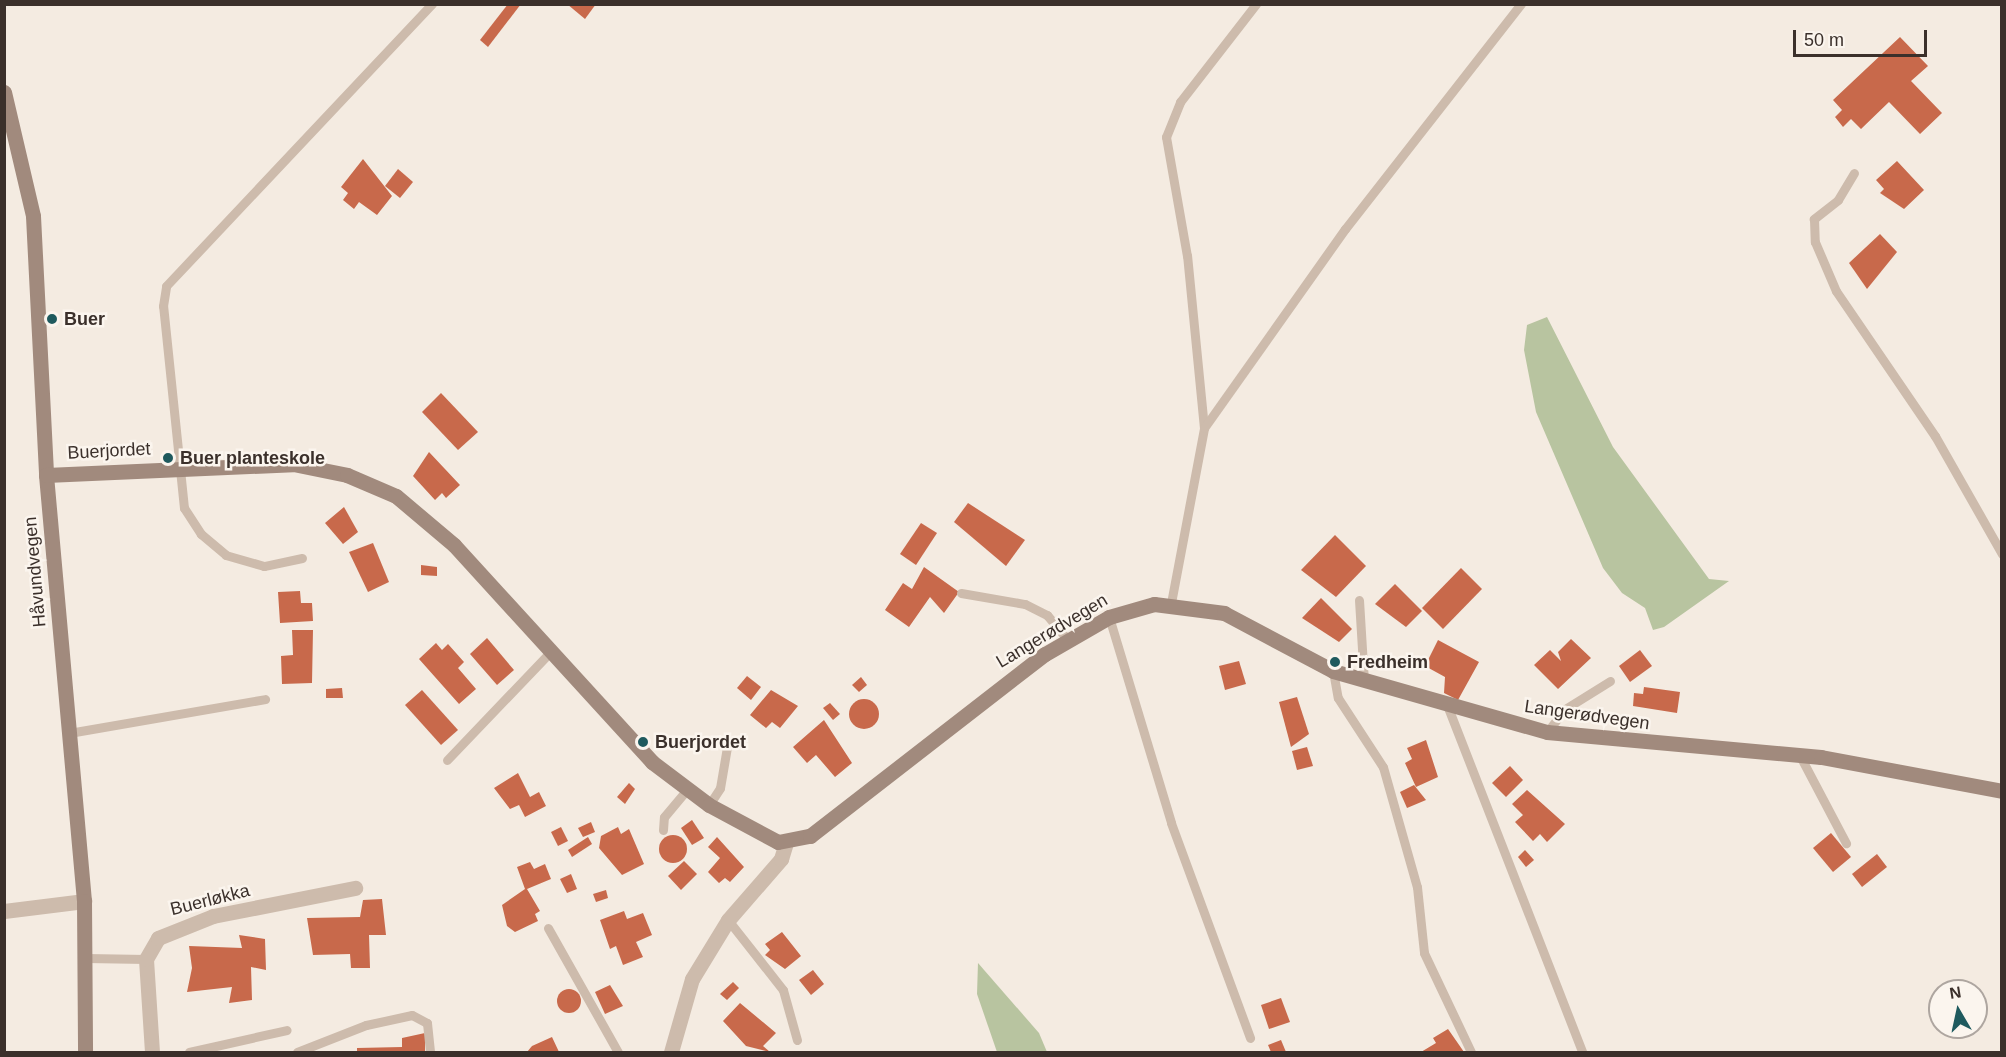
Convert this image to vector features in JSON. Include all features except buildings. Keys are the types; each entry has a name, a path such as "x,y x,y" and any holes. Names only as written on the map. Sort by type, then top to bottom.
{"main road":[{"name":"Håvundvegen","path":"4,92 33,216 46,475 84,901 85,1053"},
{"name":"Buerjordet","path":"46,475 177,466 293,464 346,475 388,492 454,544 630,740 709,806 757,834 786,843"},
{"name":"Langerødvegen","path":"786,843 810,836 977,701 1068,640 1109,617 1171,603 1224,613 1333,671 1547,732 1799,754 2001,790"}],"street":[{"path":"671,1053 692,979 728,920 781,859 786,843"},
{"name":"Buerløkka","path":"146,959 158,938 185,924 356,888"},
{"path":"4,911 84,901"},
{"path":"146,959 152,1053"}],"lane":[{"path":"302,558 264,566 217,549 184,508 177,466 163,306 166,286 432,4"},
{"path":"1171,603 1204,428 1187,256 1166,138 1180,102 1256,4"},
{"path":"1204,428 1345,229 1521,4"},
{"path":"1854,173 1838,200 1814,219 1815,242 1836,291 1935,436 2001,554"},
{"path":"961,593 1025,604 1047,615 1068,640"},
{"path":"1359,600 1364,681"},
{"path":"1109,617 1171,823 1250,1038"},
{"path":"447,760 551,651"},
{"path":"1333,671 1338,698 1383,767 1417,887 1424,953 1471,1053"},
{"path":"1547,732 1565,709 1610,681"},
{"path":"69,733 266,699"},
{"path":"1447,705 1582,1053"},
{"path":"709,806 720,788 727,747"},
{"path":"1799,754 1846,843"},
{"path":"663,830 664,818 687,789"},
{"path":"728,920 783,990 797,1040"},
{"path":"548,928 618,1053"},
{"path":"86,958 146,959"},
{"path":"302,1051 366,1025 412,1015 427,1023 430,1053"},
{"path":"189,1053 287,1030"}],"green space":[{"path":"1547,317 1613,447 1709,579 1729,581 1664,627 1653,630 1645,608 1622,593 1603,568 1536,412 1524,350 1527,325"},
{"path":"978,963 1039,1033 1047,1052 997,1052 977,994"}],"place":[{"name":"Buer","path":"52,319"},
{"name":"Buer planteskole","path":"168,458"},
{"name":"Fredheim","path":"1335,662"},
{"name":"Buerjordet","path":"643,742"}]}
